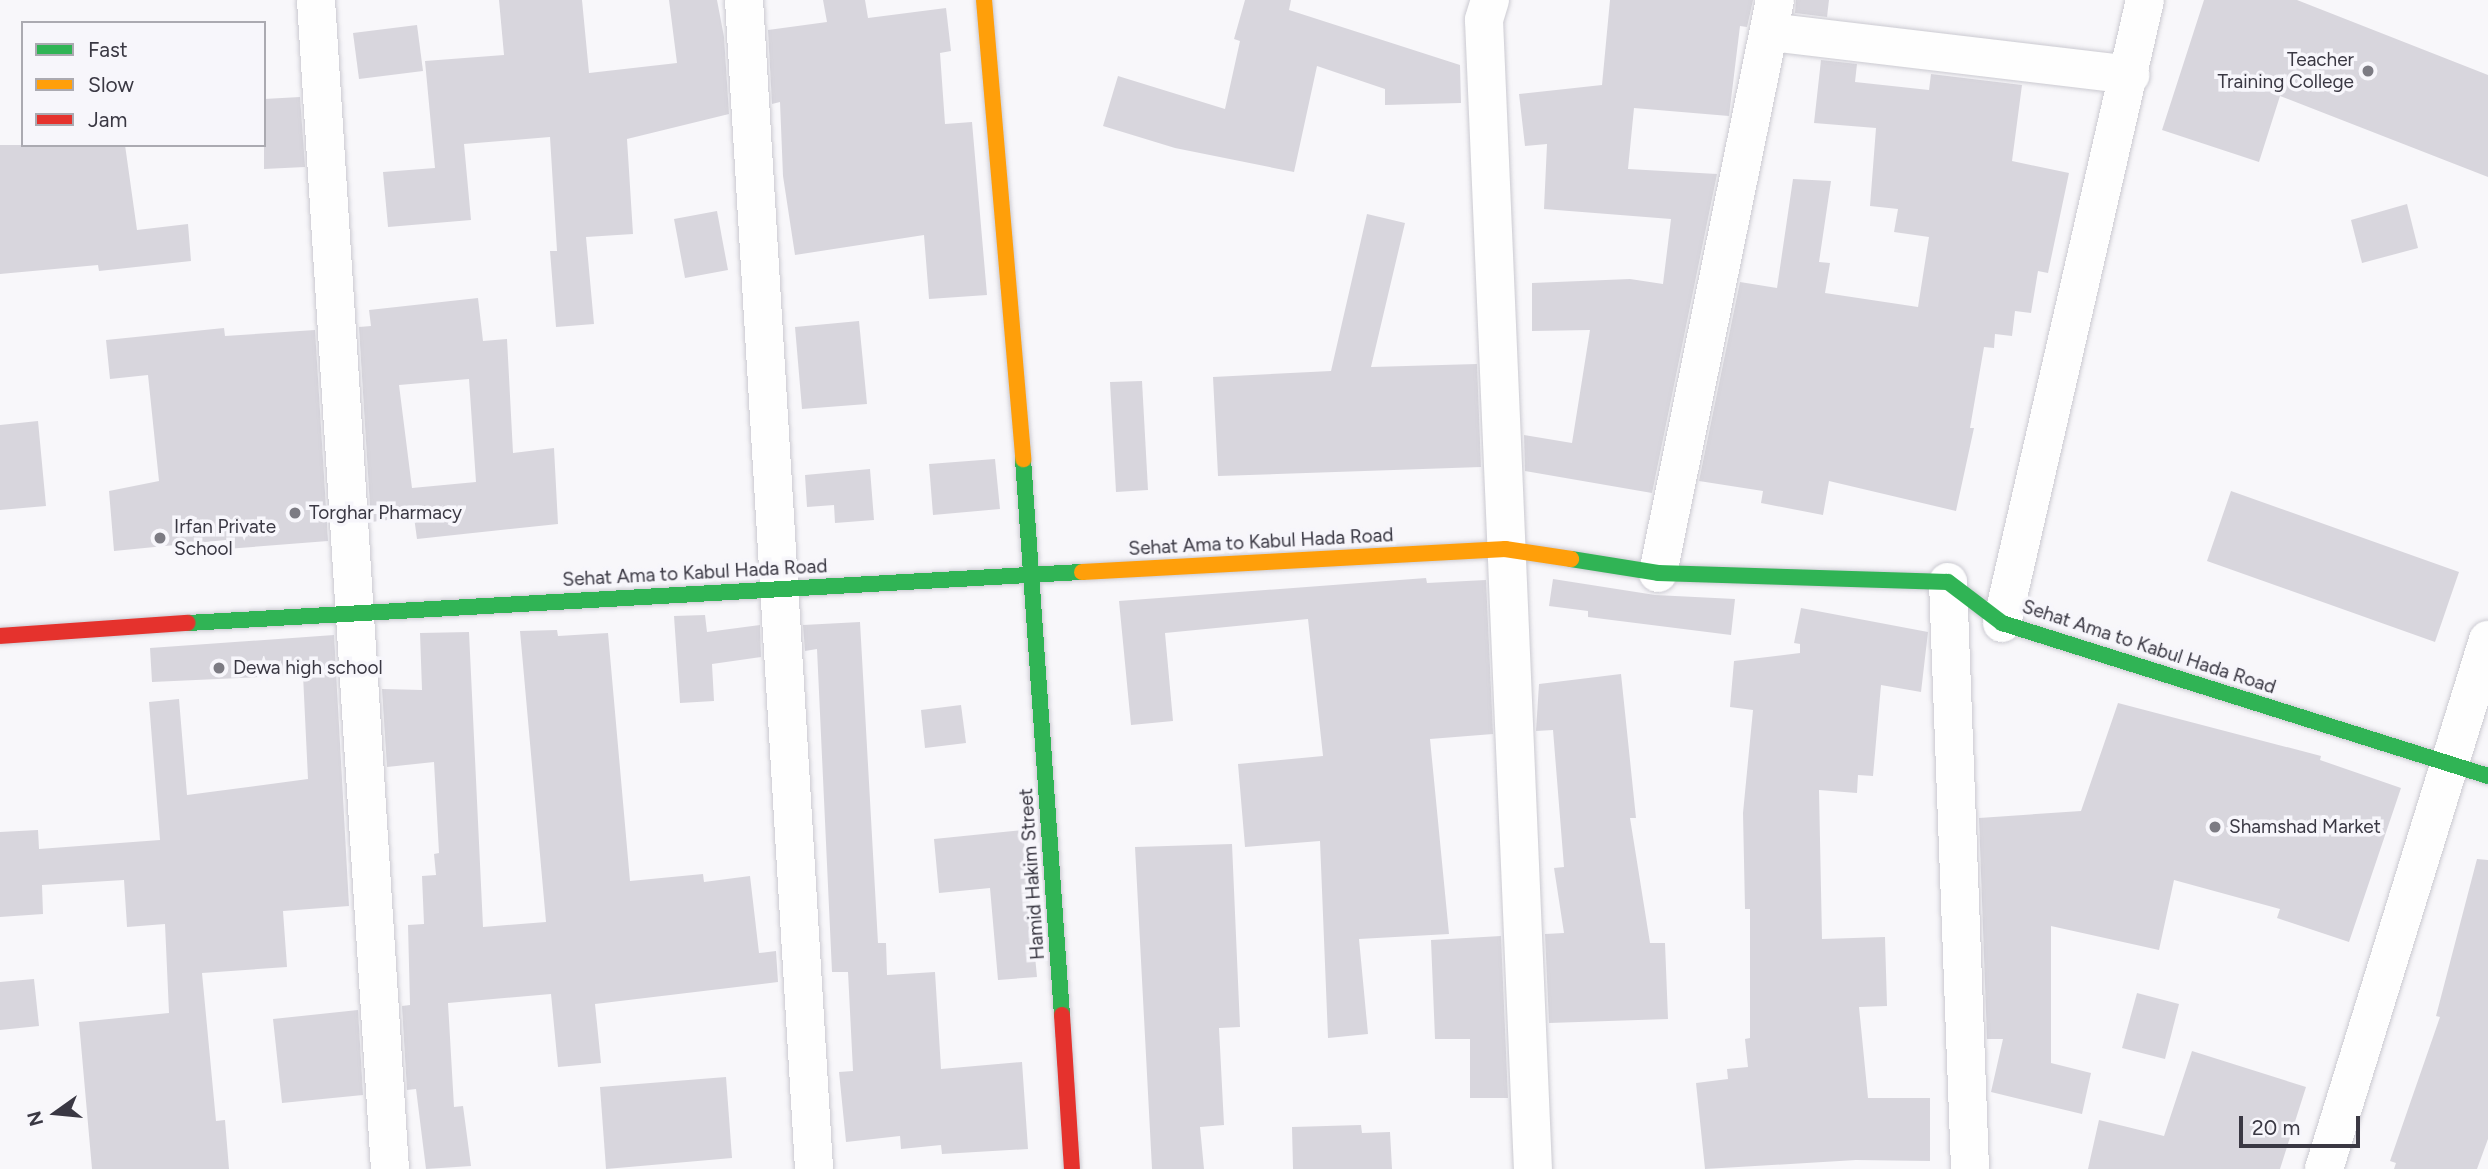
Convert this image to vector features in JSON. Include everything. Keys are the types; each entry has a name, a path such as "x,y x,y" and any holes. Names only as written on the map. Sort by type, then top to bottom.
{"main road":[{"name":"Hamid Hakim Street","path":"984,0 1033,576 1072,1169"},
{"name":"Sehat Ama to Kabul Hada Road","path":"0,636 353,612 1505,549 1658,573 1948,582 2002,623 2488,776"}],"street":[{"path":"316,0 390,1169"},
{"path":"744,0 814,1169"},
{"path":"1490,0 1484,20 1494,191 1505,549 1534,1169"},
{"path":"2002,623 2130,75 2145,0"},
{"path":"1658,573 1772,16 2130,75"},
{"path":"1948,582 1970,1169"},
{"path":"2324,1169 2488,640"}],"building":[{"path":"499,0 582,0 589,73 677,63 669,0 717,0 724,37 729,114 627,139 633,234 586,237 594,324 556,327 550,251 557,251 550,137 464,144 471,220 388,227 383,172 435,168 425,61 504,55"},
{"path":"823,0 865,0 868,18 946,8 951,51 940,53 945,124 972,122 987,295 929,299 924,235 795,255 783,176 780,102 772,104 768,30 827,22"},
{"path":"1245,0 1291,0 1289,10 1460,65 1461,103 1385,105 1385,89 1317,66 1294,172 1175,148 1103,126 1118,76 1225,109 1240,41 1234,39"},
{"path":"1610,0 1753,0 1747,27 1740,26 1729,116 1634,108 1628,169 1717,174 1652,493 1525,471 1524,435 1572,443 1590,330 1532,331 1532,283 1630,279 1663,284 1671,219 1544,209 1547,144 1525,146 1519,94 1602,85"},
{"path":"1796,0 1829,0 1827,17 1795,13"},
{"path":"2204,0 2297,0 2488,75 2488,177 2280,96 2259,162 2162,130"},
{"path":"417,25 423,71 359,79 353,33"},
{"path":"1821,60 1857,64 1855,82 1929,90 1931,74 2022,85 2012,161 2069,173 2048,273 2038,271 2031,313 2015,311 2012,336 1995,334 1994,348 1984,347 1970,428 1974,428 1956,511 1829,481 1823,515 1761,503 1763,491 1699,481 1740,282 1777,288 1793,179 1831,181 1819,262 1830,263 1825,293 1918,307 1929,237 1894,232 1898,209 1870,206 1876,128 1814,123"},
{"path":"300,97 305,167 264,169 266,99"},
{"path":"0,145 125,147 137,230 188,224 191,261 99,271 98,265 0,274"},
{"path":"2407,204 2418,248 2362,263 2351,220"},
{"path":"717,211 728,270 685,278 674,219"},
{"path":"1367,214 1405,223 1371,367 1477,364 1481,467 1218,476 1213,377 1331,371"},
{"path":"478,298 483,341 507,339 513,453 554,448 558,524 417,539 414,517 371,522 359,327 371,326 369,310","holes":["469,379 476,482 412,488 399,385"]},
{"path":"859,321 867,404 802,409 795,327"},
{"path":"224,328 225,336 315,330 328,541 226,549 226,540 114,551 109,491 159,481 148,375 110,379 106,340"},
{"path":"1142,381 1148,490 1116,492 1110,382"},
{"path":"38,421 46,506 0,510 0,425"},
{"path":"995,459 1000,509 933,515 929,464"},
{"path":"870,469 874,520 835,523 834,505 807,507 805,475"},
{"path":"2231,491 2459,572 2435,642 2207,561"},
{"path":"1426,578 1427,583 1486,580 1493,734 1430,739 1449,934 1359,939 1368,1034 1328,1038 1320,841 1245,847 1238,764 1323,756 1308,619 1165,633 1173,721 1131,725 1119,601"},
{"path":"1553,579 1655,595 1735,599 1731,635 1588,617 1588,611 1549,606"},
{"path":"1801,608 1928,632 1921,692 1881,685 1873,776 1858,775 1857,793 1819,790 1822,939 1885,937 1887,1006 1859,1007 1868,1098 1930,1098 1930,1161 1856,1160 1705,1169 1696,1083 1728,1079 1727,1069 1748,1067 1745,1039 1750,1038 1750,909 1745,909 1743,813 1753,710 1730,707 1734,661 1800,653 1800,644 1794,643"},
{"path":"705,615 707,632 760,625 761,657 712,664 714,701 680,703 674,616"},
{"path":"860,622 878,943 886,943 887,975 935,972 941,1069 1022,1062 1028,1149 942,1154 941,1145 901,1149 900,1136 846,1142 839,1072 853,1071 848,972 832,972 817,649 805,651 803,625"},
{"path":"557,630 558,636 608,633 630,881 703,874 704,882 750,876 759,953 776,951 778,982 595,1004 601,1063 558,1067 551,994 448,1003 454,1107 463,1106 471,1166 426,1169 416,1089 407,1090 402,1006 410,1005 408,925 424,924 422,876 436,875 434,854 439,853 434,762 387,767 382,689 422,690 420,633 469,632 483,927 546,922 520,631"},
{"path":"334,635 349,906 283,911 287,967 202,973 216,1121 225,1120 229,1169 92,1169 79,1022 169,1013 165,924 127,927 124,880 42,885 43,914 0,917 0,832 38,830 39,849 160,840 149,702 179,699 187,795 308,779 303,675 152,682 150,648"},
{"path":"1621,674 1636,818 1630,818 1650,943 1665,943 1668,1019 1549,1023 1545,934 1564,933 1554,868 1564,867 1553,730 1536,731 1539,684"},
{"path":"2118,703 2321,756 2320,760 2401,788 2349,942 2277,918 2280,909 2174,880 2159,950 2051,926 2051,1063 2091,1073 2082,1114 1991,1092 2003,1039 1987,1039 1979,818 2081,811"},
{"path":"961,705 966,743 925,748 921,710"},
{"path":"1023,830 1037,977 998,980 990,888 939,893 934,839"},
{"path":"1232,844 1240,1027 1219,1028 1224,1125 1200,1127 1204,1169 1152,1169 1135,847"},
{"path":"2477,859 2488,860 2488,1139 2477,1169 2394,1169 2396,1163 2390,1161 2440,1017 2436,1016"},
{"path":"1501,936 1508,1098 1470,1098 1470,1039 1435,1039 1431,940"},
{"path":"34,979 39,1026 0,1030 0,982"},
{"path":"2137,993 2179,1004 2165,1059 2122,1048"},
{"path":"358,1010 363,1095 282,1103 273,1019"},
{"path":"2192,1051 2306,1087 2280,1169 2088,1169 2099,1120 2164,1136"},
{"path":"726,1077 732,1158 606,1169 600,1087"},
{"path":"1361,1125 1362,1133 1390,1132 1392,1169 1293,1169 1292,1127"}],"traffic: fast":[{"path":"1023,459 1062,1015"},
{"path":"1571,559 1658,573 1948,582 2002,623 2488,776"},
{"path":"188,623 1082,572"}],"traffic: slow":[{"path":"984,0 1023,459"},
{"path":"1082,572 1505,549 1571,559"}],"traffic: jam":[{"path":"0,636 188,623"},
{"path":"1062,1015 1072,1169"}],"place":[{"name":"Teacher Training College","path":"2368,71"},
{"name":"Torghar Pharmacy","path":"295,513"},
{"name":"Irfan Private School","path":"160,538"},
{"name":"Dewa high school","path":"219,668"},
{"name":"Shamshad Market","path":"2215,827"}]}
